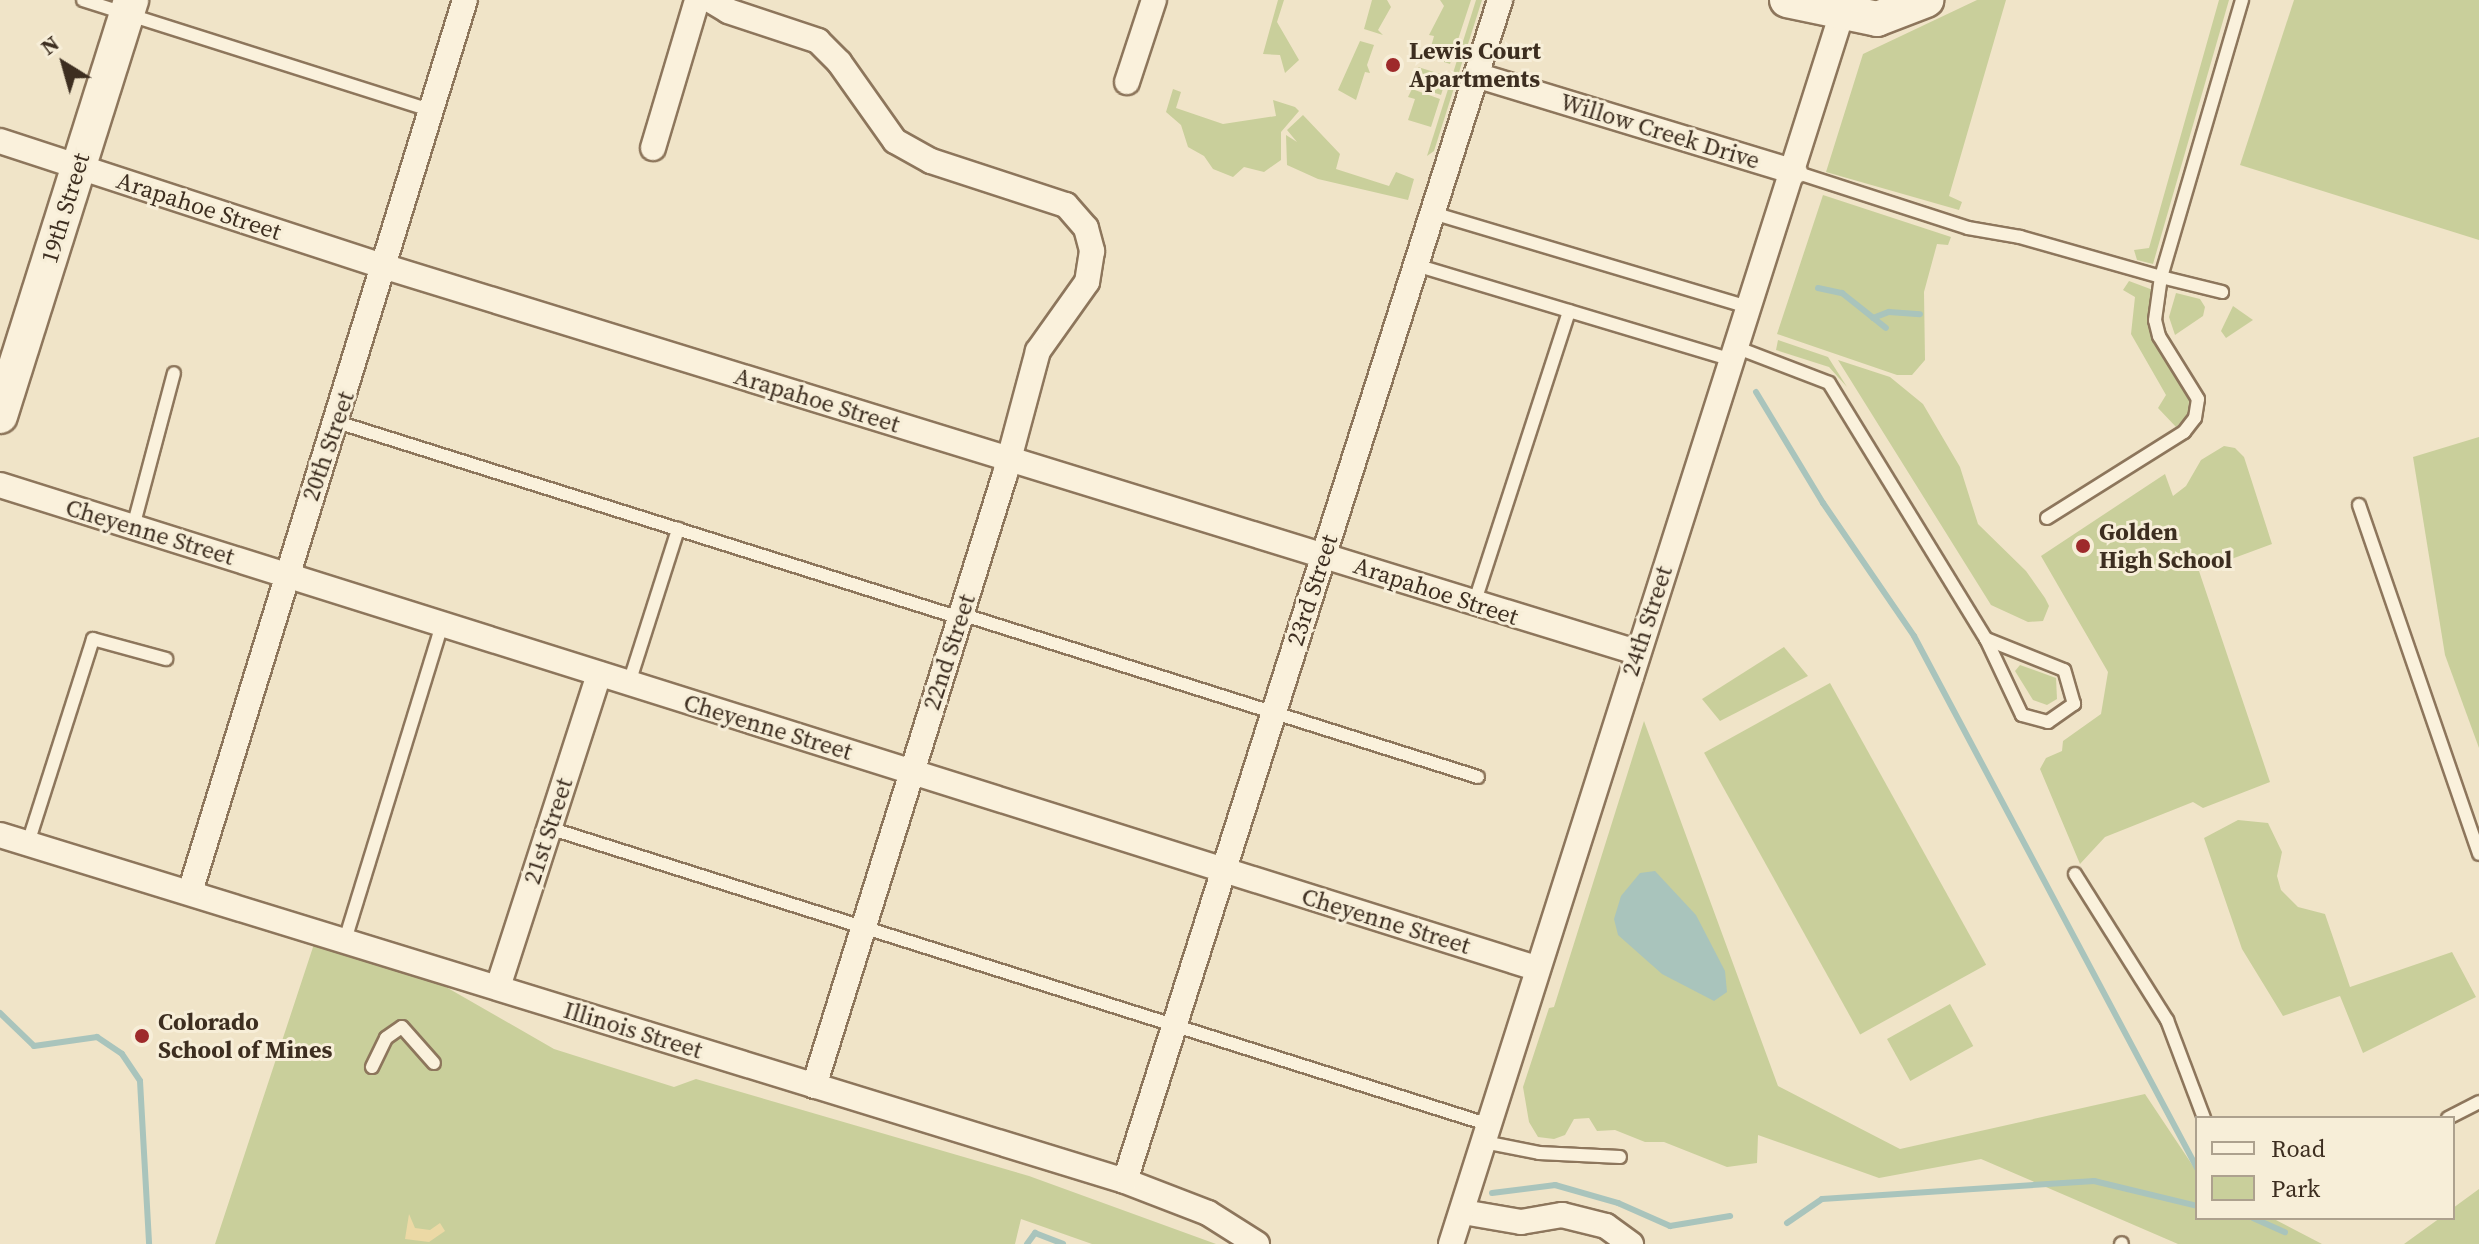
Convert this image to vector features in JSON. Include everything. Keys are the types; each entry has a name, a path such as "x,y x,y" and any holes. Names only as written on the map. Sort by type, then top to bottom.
{"main road":[{"path":"1787,0 1844,8 1877,19 1926,0"},
{"name":"19th Street","path":"0,416 112,4"},
{"name":"19th Street","path":"0,345 69,163"}],"street":[{"name":"20th Street","path":"190,892 285,575 386,267 465,0"},
{"path":"653,148 697,0"},
{"name":"22nd Street","path":"710,0 728,11 818,41 839,62 895,141 931,161 1066,205 1086,228 1092,267 1038,351 1009,460 814,1086"},
{"path":"1127,82 1154,0"},
{"name":"23rd Street","path":"1125,1181 1322,556 1436,214 1500,0"},
{"name":"24th Street","path":"1451,1244 1636,652 1751,309 1844,8"},
{"name":"Willow Creek Drive","path":"1479,76 1795,172"},
{"name":"Arapahoe Street","path":"0,141 386,267 1636,652"},
{"name":"Cheyenne Street","path":"0,485 1536,968"},
{"name":"21st Street","path":"498,987 599,674"},
{"name":"Illinois Street","path":"0,835 1125,1181 1208,1213 1257,1244"},
{"path":"1463,1212 1521,1222 1562,1215 1606,1226 1631,1244"}],"lane":[{"path":"2047,518 2184,432 2195,418 2198,399 2159,336 2155,320 2161,277 2242,0"},
{"path":"112,4 432,111"},
{"path":"1795,172 1968,228 2020,237 2222,292"},
{"path":"1436,214 1751,309"},
{"path":"1419,266 1829,383 1986,639 2022,715 2048,722 2074,704 2064,670 1986,639"},
{"path":"1474,604 1569,311"},
{"path":"133,527 174,373"},
{"path":"337,422 1478,777"},
{"path":"2359,505 2479,854"},
{"path":"629,683 678,529"},
{"path":"345,940 442,624"},
{"path":"28,843 93,639 166,659"},
{"path":"549,828 1174,1027 1539,1153 1620,1157"},
{"path":"2075,874 2167,1020 2203,1116"},
{"path":"372,1067 386,1038 402,1027 434,1063"},
{"path":"2452,1116 2479,1102"}],"green space":[{"path":"1278,0 1284,0 1277,22 1299,60 1285,73 1280,55 1263,54"},
{"path":"1372,0 1387,0 1391,7 1378,30 1383,35 1364,29"},
{"path":"1440,0 1471,0 1450,64 1423,55 1429,54 1434,36 1429,35 1444,6"},
{"path":"1476,0 1482,0 1434,151 1427,156"},
{"path":"1977,0 2006,0 1949,196 1962,202 1959,210 1826,172 1863,54"},
{"path":"2219,0 2229,0 2153,264 2137,260 2134,250 2149,248"},
{"path":"2294,0 2479,0 2479,240 2240,165"},
{"path":"1360,41 1374,45 1367,65 1370,73 1365,72 1356,100 1338,90"},
{"path":"1418,67 1447,76 1441,95 1417,87 1422,72"},
{"path":"1173,89 1181,92 1176,108 1223,124 1276,116 1273,100 1295,107 1299,111 1281,132 1281,160 1264,172 1244,167 1233,177 1213,169 1204,156 1188,147 1181,125 1166,112"},
{"path":"1412,89 1440,99 1431,127 1408,120 1415,99 1408,97"},
{"path":"1303,115 1340,154 1336,169 1389,186 1396,172 1414,179 1408,200 1318,179 1287,165 1286,135 1297,142 1287,130"},
{"path":"1823,195 1951,237 1948,245 1937,244 1924,292 1925,360 1912,375 1897,375 1777,334"},
{"path":"2129,281 2153,290 2150,334 2189,400 2188,415 2176,427 2158,408 2166,395 2131,334 2135,297 2123,290"},
{"path":"2176,293 2200,299 2205,307 2203,316 2175,335 2169,317"},
{"path":"2233,306 2253,320 2226,338 2221,331"},
{"path":"1778,340 1828,357 1847,387 1829,367 1776,350"},
{"path":"1838,360 1890,377 1923,404 1960,467 1978,524 2026,571 2045,598 2049,606 2043,621 2028,622 1991,605"},
{"path":"2479,437 2479,748 2445,655 2413,457"},
{"path":"2224,446 2235,448 2244,457 2272,544 2199,571 2270,782 2203,808 2193,802 2105,837 2080,864 2040,769 2046,758 2062,751 2063,741 2101,714 2108,672 2041,556 2165,474 2173,496 2186,486 2201,460"},
{"path":"1784,647 1808,676 1720,721 1702,699"},
{"path":"2020,665 2056,678 2057,699 2047,705 2033,700 2015,671"},
{"path":"1830,683 1986,965 1860,1034 1704,753"},
{"path":"1644,721 1778,1086 1900,1149 2145,1094 2195,1169 2195,1220 2276,1220 2322,1244 2178,1244 1981,1159 1879,1178 1758,1135 1757,1163 1727,1167 1664,1142 1645,1142 1615,1130 1597,1131 1589,1118 1574,1119 1565,1135 1554,1139 1538,1137 1529,1122 1523,1087 1549,1008 1554,1007"},
{"path":"2238,820 2268,823 2282,852 2277,876 2281,890 2298,907 2325,914 2350,987 2452,952 2476,997 2363,1053 2340,996 2283,1016 2242,949 2204,838"},
{"path":"314,944 439,983 554,1049 674,1087 696,1079 1029,1176 1216,1244 1092,1244 1021,1219 1015,1244 215,1244"},
{"path":"1950,1004 1973,1046 1910,1081 1887,1039"},
{"path":"2479,1189 2479,1244 2404,1244 2437,1220 2455,1220 2455,1207"}],"sand":[{"path":"409,1214 415,1228 430,1230 440,1223 445,1231 429,1242 405,1239"}],"water":[{"path":"1655,871 1696,915 1725,971 1727,992 1714,1001 1662,974 1618,935 1614,919 1621,896 1640,873"}],"waterway":[{"path":"1818,288 1842,293 1886,328"},
{"path":"1873,318 1889,312 1920,314"},
{"path":"1756,392 1823,503 1914,636 2195,1164"},
{"path":"0,1013 34,1046 97,1037 122,1054 140,1081 149,1244"},
{"path":"1787,1223 1822,1199 2094,1181 2195,1206"},
{"path":"1492,1193 1555,1185 1618,1203 1670,1226 1730,1216"},
{"path":"2258,1220 2285,1232"},
{"path":"1027,1244 1035,1233 1063,1244"}],"place":[{"name":"Lewis Court Apartments","path":"1393,65"},
{"name":"Golden High School","path":"2083,546"},
{"name":"Colorado School of Mines","path":"142,1036"}]}
